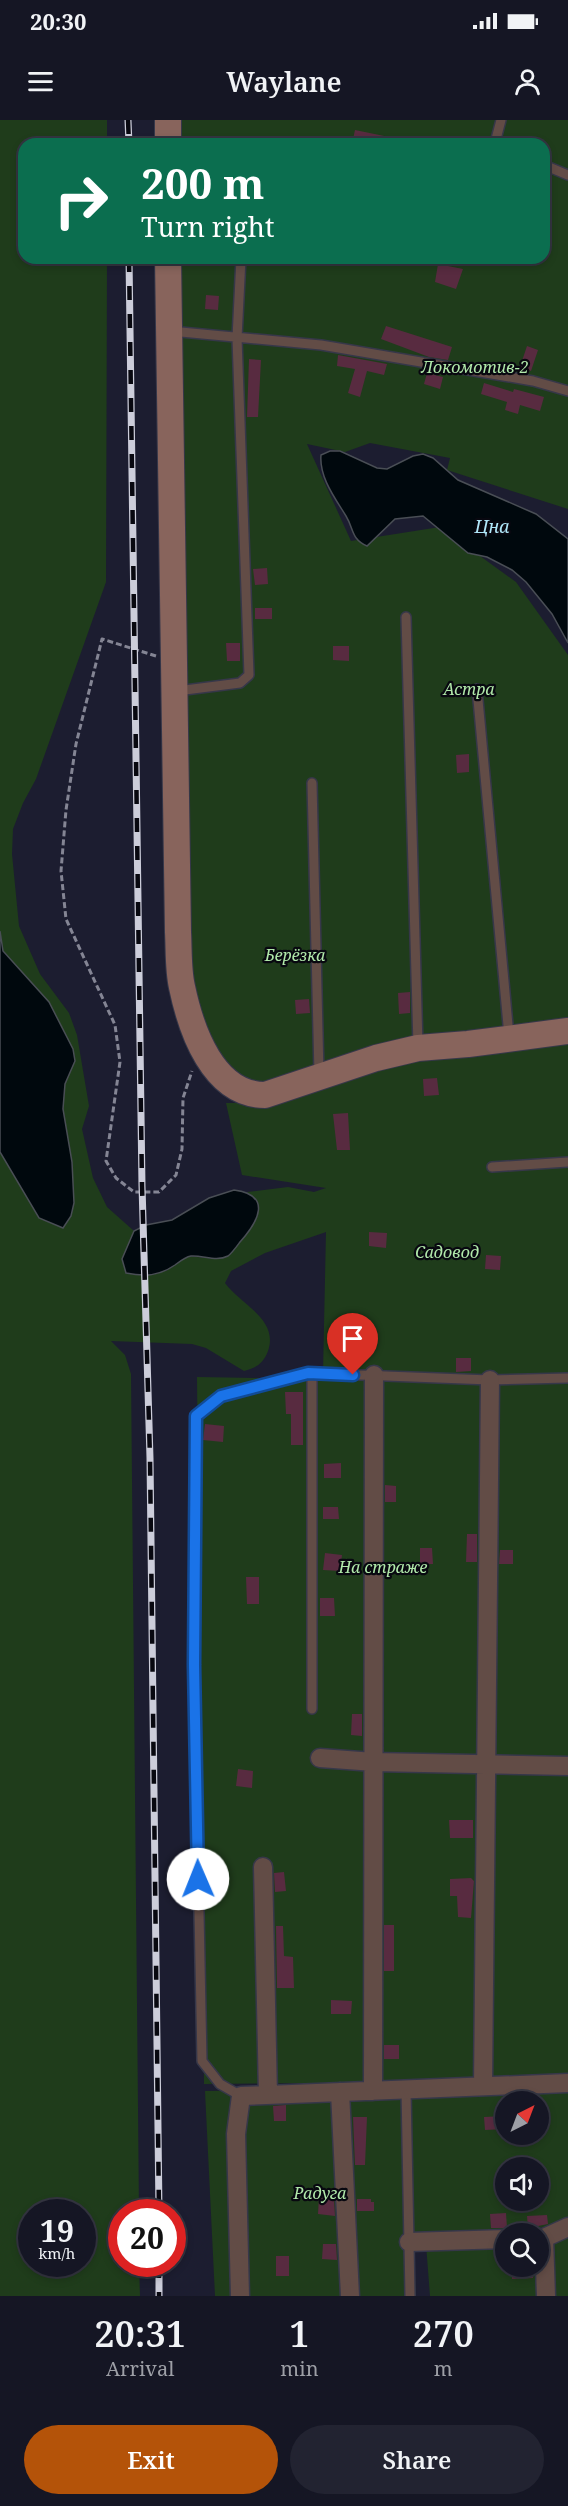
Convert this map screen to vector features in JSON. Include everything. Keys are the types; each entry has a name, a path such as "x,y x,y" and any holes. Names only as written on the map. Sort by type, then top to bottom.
{"street":[{"path":"168,120 168,138"},
{"path":"168,264 167,331 173,570 172,661 181,986 192,1025 201,1044 220,1076 232,1086 246,1093 265,1095 376,1058 418,1048 568,1030"},
{"path":"373,2091 374,1375"},
{"path":"483,2086 489,1380"},
{"path":"320,1758 374,1762 568,1766"},
{"path":"263,1867 268,2095"},
{"path":"240,2296 236,2134 241,2096 568,2083"},
{"path":"340,2092 350,2296"},
{"path":"549,2235 568,2227"},
{"path":"409,2242 495,2239"},
{"path":"544,2277 546,2296"}],"lane":[{"path":"496,138 501,120"},
{"path":"550,168 568,175"},
{"path":"174,692 240,683 249,675 237,338 241,264"},
{"path":"167,331 321,345 533,381 568,391"},
{"path":"406,617 418,1048"},
{"path":"477,689 509,1038"},
{"path":"312,783 320,1076"},
{"path":"492,1167 568,1162"},
{"path":"312,1373 312,1708"},
{"path":"241,2096 220,2084 202,2061 201,2050 194,1665 196,1416 221,1396 312,1373 489,1380 568,1378"},
{"path":"406,2090 410,2296"}],"path":[{"path":"172,661 102,639 76,744 66,810 61,871 66,919 115,1025 120,1062 106,1161 116,1178 134,1191 159,1192 176,1175 182,1149 183,1098 201,1044"}],"green space":[{"name":"Садовод","path":"0,120 107,120 107,138 18,138 18,264 107,264 106,582 36,779 13,829 12,854 19,926 40,974 69,1013 77,1035 89,1106 82,1129 93,1178 107,1207 134,1231 122,1259 166,1271 188,1256 215,1259 257,1200 247,1192 288,1187 314,1192 326,1188 242,1175 226,1103 271,1103 375,1062 568,1042 568,1375 323,1373 326,1232 265,1253 231,1271 225,1283 257,1313 268,1330 270,1340 268,1351 256,1367 244,1371 206,1348 192,1344 111,1341 125,1355 131,1374 139,2199 108,2199 108,2277 139,2277 140,2296 0,2296 0,1152 39,1218 74,1203 72,1162 63,1109 65,1084 75,1061 49,1002 3,951 0,931"},
{"path":"180,120 568,120 568,509 447,470 450,458 370,443 345,452 307,444 351,541 440,527 516,582 568,655 568,1023 414,1041 325,1061 265,1090 220,1073 187,982 181,264 550,264 550,138 180,138"},
{"name":"На страже","path":"197,1377 568,1384 568,2081 204,2084"},
{"name":"Радуга","path":"568,2088 568,2225 549,2227 549,2223 495,2223 495,2232 412,2239 416,2296 215,2296 205,2091"},
{"path":"568,2232 568,2296 430,2296 426,2244 495,2238 495,2277 549,2277 549,2234"}],"water":[{"name":"Цна","path":"330,451 340,451 377,468 387,469 413,456 423,454 433,458 458,480 536,514 568,539 568,643 552,614 526,582 512,570 487,557 468,553 423,516 395,519 367,546 358,540 325,479 321,455"},
{"path":"0,931 3,951 49,1002 73,1049 75,1061 65,1084 63,1109 72,1162 74,1203 71,1216 63,1228 39,1218 0,1152"},
{"path":"234,1190 254,1197 258,1203 258,1210 252,1226 228,1256 219,1258 191,1256 157,1273 139,1275 126,1273 122,1259 134,1231 146,1225 172,1220 209,1198"}],"building":[{"path":"355,130 394,138 353,138"},
{"path":"438,264 463,269 456,289 435,282"},
{"path":"206,295 219,296 218,310 205,309"},
{"path":"386,326 452,347 448,360 429,357 381,339"},
{"path":"527,346 538,350 531,371 520,367"},
{"path":"338,355 387,364 384,375 367,371 360,397 348,393 355,369 337,366"},
{"path":"249,359 261,360 258,417 247,417"},
{"path":"427,373 443,377 440,389 424,384"},
{"path":"484,383 513,392 514,389 544,397 540,411 520,405 518,414 505,410 507,402 481,394"},
{"path":"267,568 268,584 255,585 253,569"},
{"path":"255,608 272,608 272,619 255,619"},
{"path":"226,643 240,643 240,661 227,661"},
{"path":"333,646 349,646 349,661 333,660"},
{"path":"469,754 469,772 457,773 456,755"},
{"path":"410,992 410,1013 399,1014 398,993"},
{"path":"309,999 310,1013 296,1014 295,1000"},
{"path":"437,1078 439,1095 424,1096 423,1079"},
{"path":"348,1113 350,1150 337,1150 333,1114"},
{"path":"369,1232 387,1233 386,1248 369,1246"},
{"path":"486,1255 501,1256 500,1270 485,1269"},
{"path":"456,1358 471,1358 471,1371 456,1372"},
{"path":"285,1392 303,1392 303,1445 291,1445 291,1414 286,1414"},
{"path":"205,1424 224,1426 223,1442 203,1440"},
{"path":"341,1463 341,1478 324,1478 324,1464"},
{"path":"385,1485 396,1486 396,1502 385,1502"},
{"path":"323,1507 338,1507 339,1519 323,1519"},
{"path":"467,1534 477,1534 477,1562 466,1562"},
{"path":"420,1548 432,1548 433,1564 420,1564"},
{"path":"500,1550 513,1550 513,1564 499,1564"},
{"path":"325,1553 342,1555 340,1571 323,1570"},
{"path":"246,1577 259,1577 259,1604 247,1604"},
{"path":"320,1598 334,1598 335,1616 320,1616"},
{"path":"352,1714 362,1714 362,1736 351,1735"},
{"path":"238,1769 253,1771 252,1788 236,1786"},
{"path":"449,1820 473,1820 473,1838 450,1838"},
{"path":"284,1872 286,1891 275,1892 274,1873"},
{"path":"471,1878 474,1881 471,1918 458,1917 457,1896 450,1896 450,1879"},
{"path":"384,1925 394,1925 394,1971 384,1971"},
{"path":"276,1926 283,1926 284,1956 293,1957 294,1988 277,1988"},
{"path":"331,2000 352,2001 351,2014 331,2014"},
{"path":"384,2045 399,2045 399,2059 384,2059"},
{"path":"286,2105 286,2121 274,2121 273,2106"},
{"path":"495,2116 495,2130 485,2130 484,2117"},
{"path":"353,2117 367,2117 365,2165 355,2165"},
{"path":"319,2198 334,2199 335,2216 318,2214"},
{"path":"357,2199 371,2199 371,2202 374,2202 374,2211 357,2211"},
{"path":"506,2213 507,2223 495,2223 495,2228 491,2228 490,2214"},
{"path":"547,2215 548,2223 528,2223 527,2216"},
{"path":"323,2244 336,2244 337,2260 322,2259"},
{"path":"276,2256 289,2256 289,2276 276,2276"},
{"path":"512,2277 533,2277 533,2278 512,2279"}],"railway":[{"path":"128,120 129,138"},
{"path":"129,264 142,1186 150,1458 159,2199"},
{"path":"159,2277 159,2296"}],"route":[{"path":"198,1879 194,1665 196,1416 221,1396 308,1373 353,1375"}],"park label":[{"name":"Локомотив-2","path":"475,367"},
{"name":"Астра","path":"469,689"},
{"name":"Берёзка","path":"295,955"}]}
